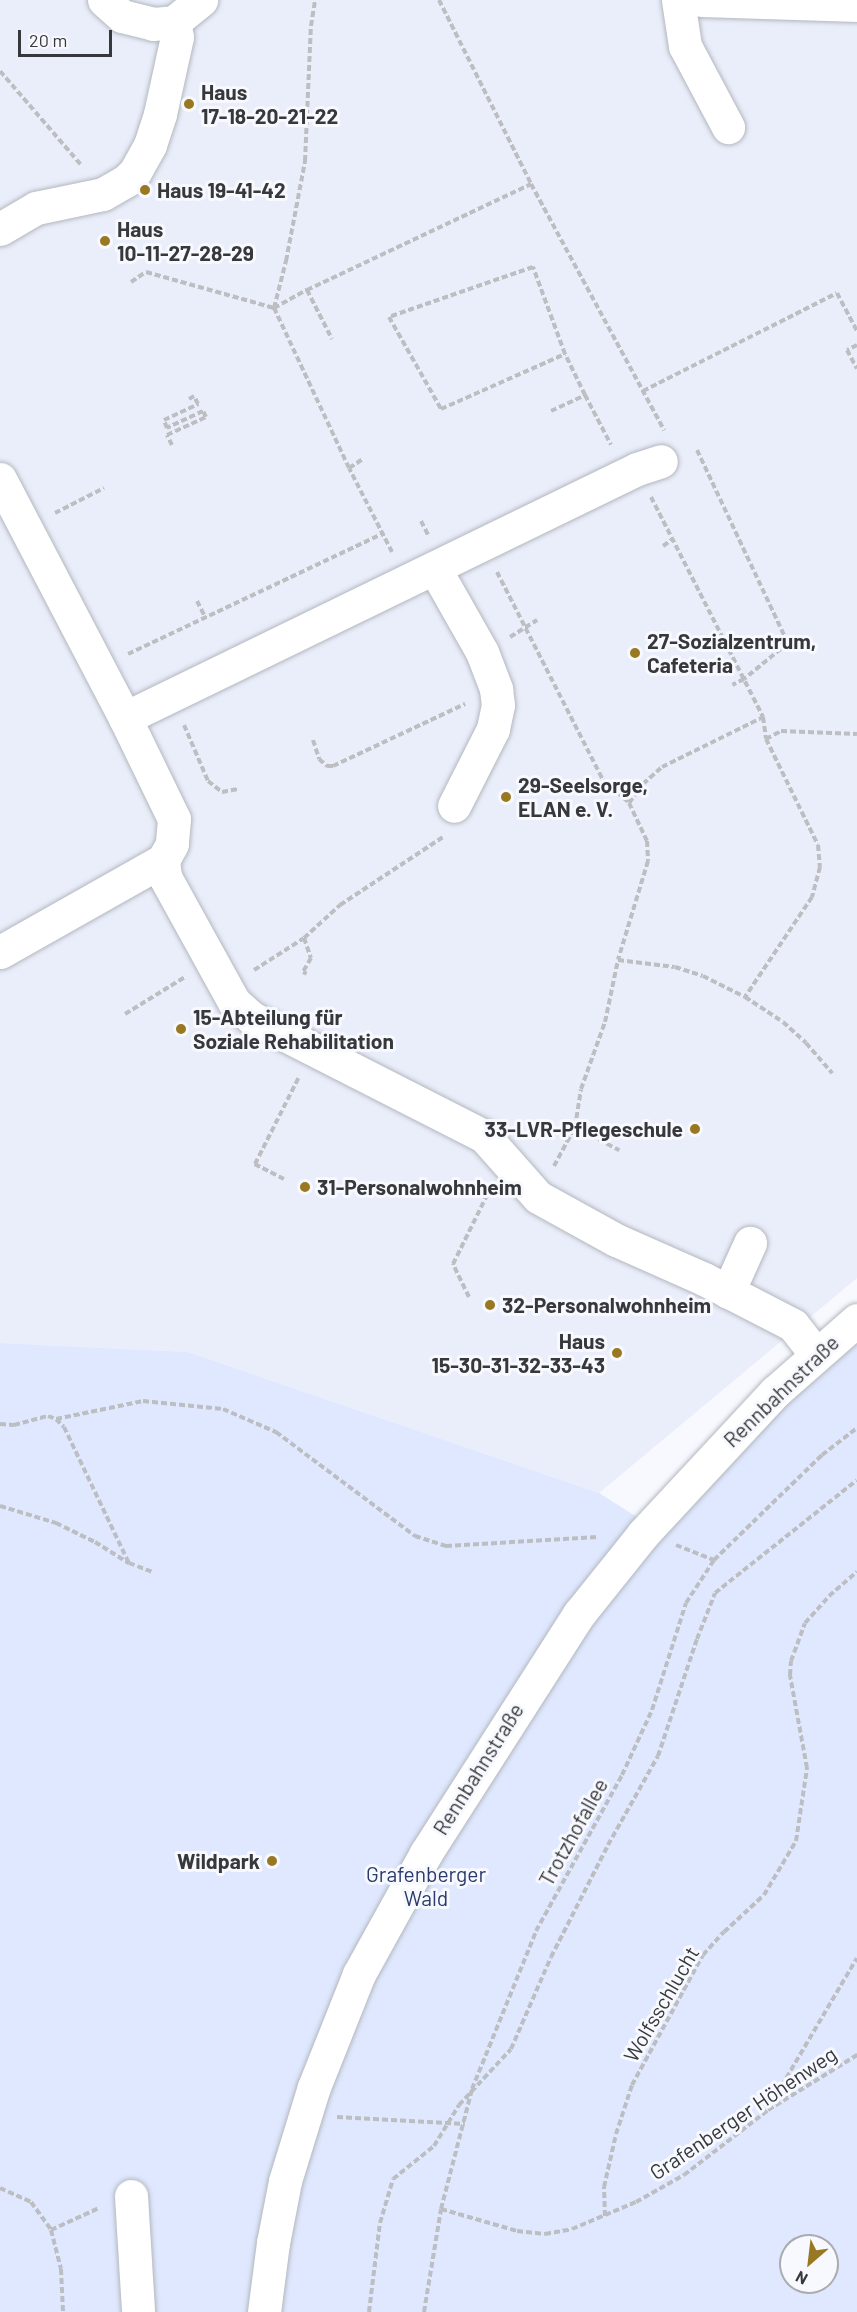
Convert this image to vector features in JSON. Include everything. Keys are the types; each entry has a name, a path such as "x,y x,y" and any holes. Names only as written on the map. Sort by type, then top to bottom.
{"street":[{"path":"104,0 122,16 134,21 153,24 174,22 201,0"},
{"path":"678,0 685,46 728,127"},
{"path":"702,0 857,5"},
{"path":"0,228 36,208 103,194 127,180 135,172 150,145 160,114 177,37 174,22"},
{"path":"125,718 421,576 648,461"},
{"path":"0,478 125,718 174,819 172,844 163,860 0,952"},
{"path":"421,576 470,628 496,689 497,717 493,729 454,806"},
{"path":"163,860 165,877 218,975 234,1002 252,1018 484,1136 538,1197 616,1240 793,1325 816,1354"},
{"path":"728,1292 750,1243"},
{"name":"Rennbahnstraße","path":"264,2312 283,2191 335,2031 359,1974 426,1853 579,1614 643,1534 751,1416 816,1354 857,1320"},
{"path":"131,2196 138,2312"}],"path":[{"path":"315,0 311,26 305,161 286,261 274,308 382,534 421,576"},
{"path":"439,0 531,184 644,391 648,461 673,539 763,717 766,739 818,845 820,867 817,884 801,916 745,997"},
{"path":"0,71 103,194"},
{"path":"131,282 146,272 274,308 307,290 531,184"},
{"path":"565,354 441,409 389,317 533,267 565,354 585,394 648,461"},
{"path":"307,290 332,339"},
{"path":"644,391 837,293 857,331"},
{"path":"857,345 847,350 857,369"},
{"path":"551,411 585,394"},
{"path":"172,445 167,435 206,417 203,411 167,428 164,420 198,404 194,396 189,399"},
{"path":"697,450 788,643 744,679 732,685"},
{"path":"349,468 363,459"},
{"path":"25,529 105,488"},
{"path":"99,668 382,534"},
{"path":"663,546 673,539"},
{"path":"469,1297 453,1264 514,1169 556,1165 576,1127 581,1089 605,1022 618,960 648,861 647,841 629,803 603,780 483,544"},
{"path":"197,601 205,617"},
{"path":"313,740 320,759 327,766 333,766 496,689"},
{"path":"172,697 208,781 222,792 238,789"},
{"path":"629,803 643,784 662,767 763,717"},
{"path":"766,739 781,731 857,734"},
{"path":"125,1014 304,938 340,905 444,836 455,816 454,806"},
{"path":"304,938 310,958 303,972 307,974"},
{"path":"618,960 675,967 703,976 745,997 783,1022 806,1043 832,1073"},
{"path":"284,1179 255,1164 313,1050"},
{"path":"576,1127 620,1150"},
{"path":"56,1419 143,1401 223,1409 276,1432 414,1536 446,1546 643,1534 714,1560"},
{"path":"0,1424 14,1425 48,1416 56,1419 64,1427 129,1563"},
{"name":"Trotzhofallee","path":"424,2312 441,2210 465,2124 472,2089 536,1931 622,1775 652,1710 686,1603 714,1560 822,1455 857,1428"},
{"path":"369,2312 380,2223 393,2179 434,2146 447,2122 472,2089 511,2049 551,1957 608,1845 658,1756 697,1639 716,1593 857,1480"},
{"path":"0,1506 56,1523 95,1542 129,1563 152,1572"},
{"name":"Wolfsschlucht","path":"605,2216 604,2187 616,2134 632,2085 703,1955 764,1895 796,1841 807,1768 792,1691 791,1661 806,1623 829,1596 857,1572"},
{"path":"768,2110 857,1959"},
{"name":"Grafenberger Höhenweg","path":"441,2210 484,2224 544,2234 572,2229 605,2216 684,2175 768,2110 857,2055"},
{"path":"307,2112 354,2120 465,2124"},
{"path":"0,2188 31,2202 51,2230 61,2269 63,2312"},
{"path":"51,2230 131,2196"}],"shaded area":[{"path":"0,0 857,0 857,1278 599,1493 188,1352 0,1343"}],"green space":[{"name":"Grafenberger Wald","path":"857,1340 857,2312 0,2312 0,1343 188,1352 599,1493 659,1531 726,1456"}],"place":[{"name":"Haus 17-18-20-21-22","path":"189,104"},
{"name":"Haus 19-41-42","path":"145,190"},
{"name":"Haus 10-11-27-28-29","path":"105,241"},
{"name":"27-Sozialzentrum, Cafeteria","path":"635,653"},
{"name":"29-Seelsorge, ELAN e. V.","path":"506,797"},
{"name":"15-Abteilung für Soziale Rehabilitation","path":"181,1029"},
{"name":"33-LVR-Pflegeschule","path":"695,1129"},
{"name":"31-Personalwohnheim","path":"305,1187"},
{"name":"32-Personalwohnheim","path":"490,1305"},
{"name":"Haus 15-30-31-32-33-43","path":"617,1353"},
{"name":"Wildpark","path":"272,1861"}]}
